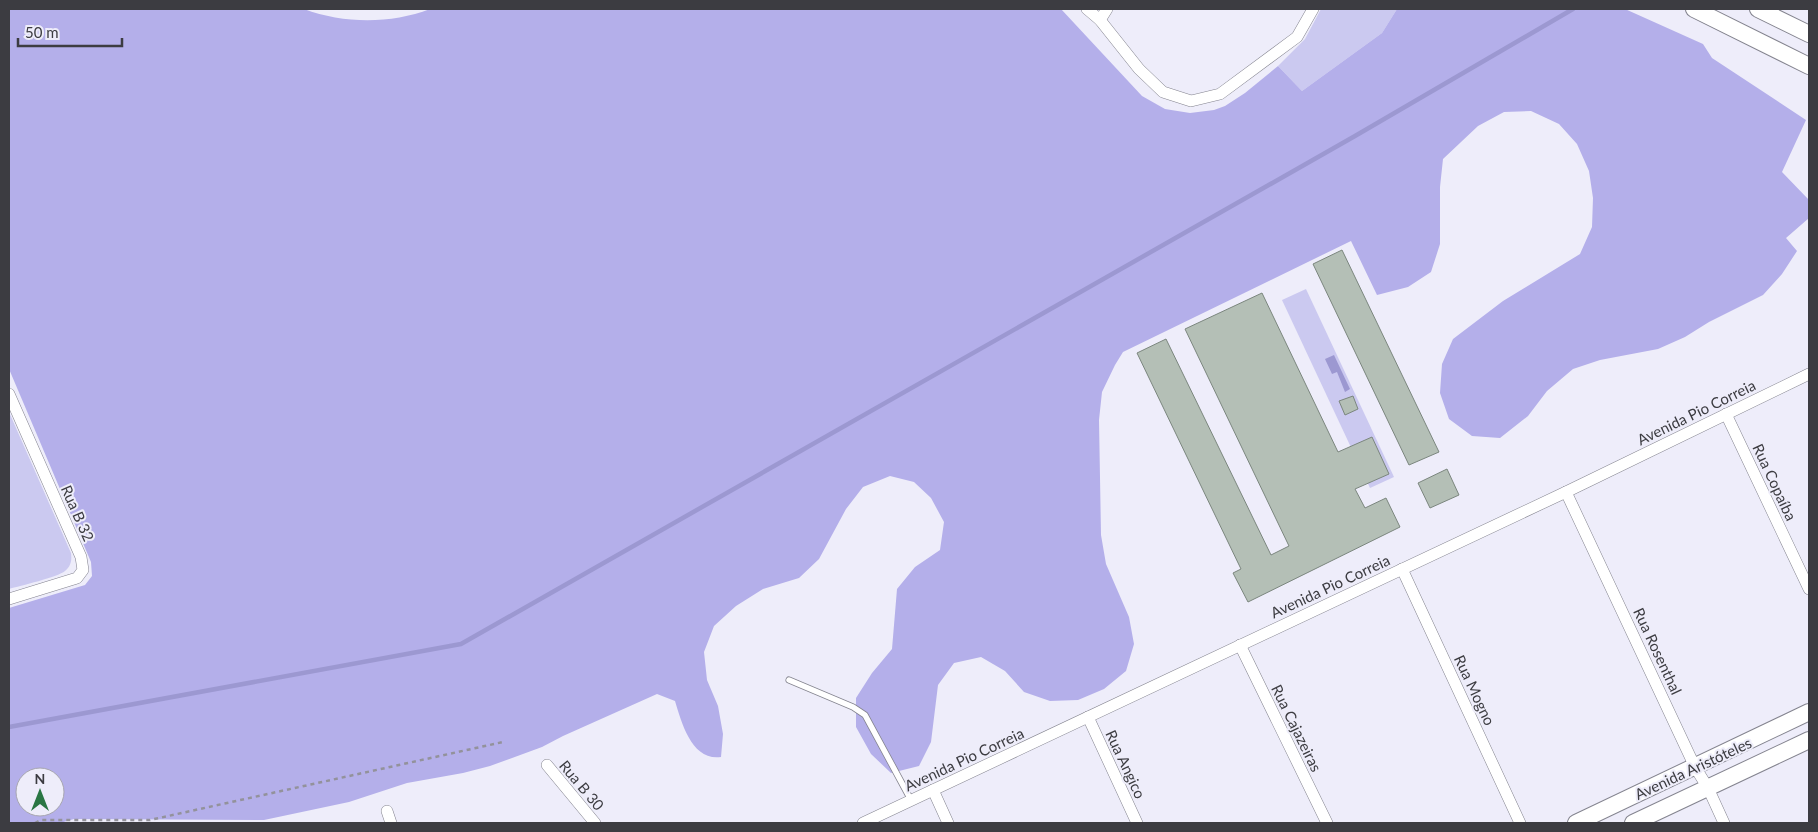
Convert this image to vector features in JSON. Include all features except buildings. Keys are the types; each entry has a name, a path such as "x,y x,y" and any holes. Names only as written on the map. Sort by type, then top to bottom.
{"street":[{"path":"1087,9 1100,20 1139,69 1163,92 1191,101 1220,94 1297,37 1313,9"},
{"path":"1100,20 1107,9"},
{"path":"1694,9 1809,66"},
{"path":"1758,9 1809,34"},
{"name":"Avenida Pio Correia","path":"862,823 1566,492 1809,374"},
{"name":"Rua B 32","path":"9,394 81,557 83,570 77,578 9,599"},
{"name":"Rua Copaíba","path":"1726,414 1809,589"},
{"name":"Rua Rosenthal","path":"1566,492 1695,767 1708,788 1724,823"},
{"name":"Rua Mogno","path":"1402,569 1520,823"},
{"name":"Rua Cajazeiras","path":"1240,645 1327,823"},
{"name":"Avenida Aristóteles","path":"1576,823 1809,712"},
{"name":"Rua Angico","path":"1088,717 1137,823"},
{"name":"Avenida Aristóteles","path":"1633,823 1809,740"},
{"name":"Rua B 30","path":"547,765 595,823"},
{"path":"933,790 948,823"},
{"path":"387,811 391,823"}],"lane":[{"path":"789,680 853,707 865,715 911,800"}],"path":[{"path":"34,823 41,820 150,820 503,742"}],"shaded area":[{"path":"9,9 304,9 351,20 384,20 430,9 1061,9 1142,96 1165,109 1190,113 1214,110 1225,106 1245,93 1278,66 1302,91 1382,33 1397,9 1625,9 1703,44 1712,58 1806,120 1782,172 1809,200 1809,218 1786,238 1797,251 1782,274 1763,295 1709,322 1685,337 1658,349 1600,360 1573,369 1547,391 1528,416 1500,438 1472,436 1449,419 1440,393 1442,364 1453,339 1503,301 1580,254 1592,227 1593,198 1589,171 1577,144 1559,124 1531,111 1504,112 1478,126 1443,159 1440,187 1440,244 1431,272 1408,287 1377,295 1351,241 1123,352 1102,392 1099,420 1101,535 1106,564 1129,617 1134,644 1126,671 1104,689 1078,700 1050,701 1024,692 1005,671 981,657 954,663 938,685 931,742 919,766 891,773 871,754 856,727 856,698 872,673 892,649 897,589 915,567 940,550 944,522 931,498 914,482 890,476 863,487 846,509 819,559 799,578 763,589 736,606 714,626 704,652 707,680 718,706 723,734 721,757 711,757 696,747 685,730 675,701 657,694 542,747 490,766 407,783 349,802 264,820 74,819 60,823 9,823 9,608 85,585 92,576 91,562 9,369"},
{"path":"1321,9 1397,9 1382,33 1302,91 1278,66 1305,39"},
{"path":"1306,289 1394,477 1370,488 1282,300"},
{"path":"1334,355 1350,389 1345,392 1337,372 1332,374 1325,359"},
{"path":"9,412 71,553 71,563 65,571 47,579 9,589"}],"waterway":[{"path":"9,727 461,644 1355,136 1573,9"}]}
